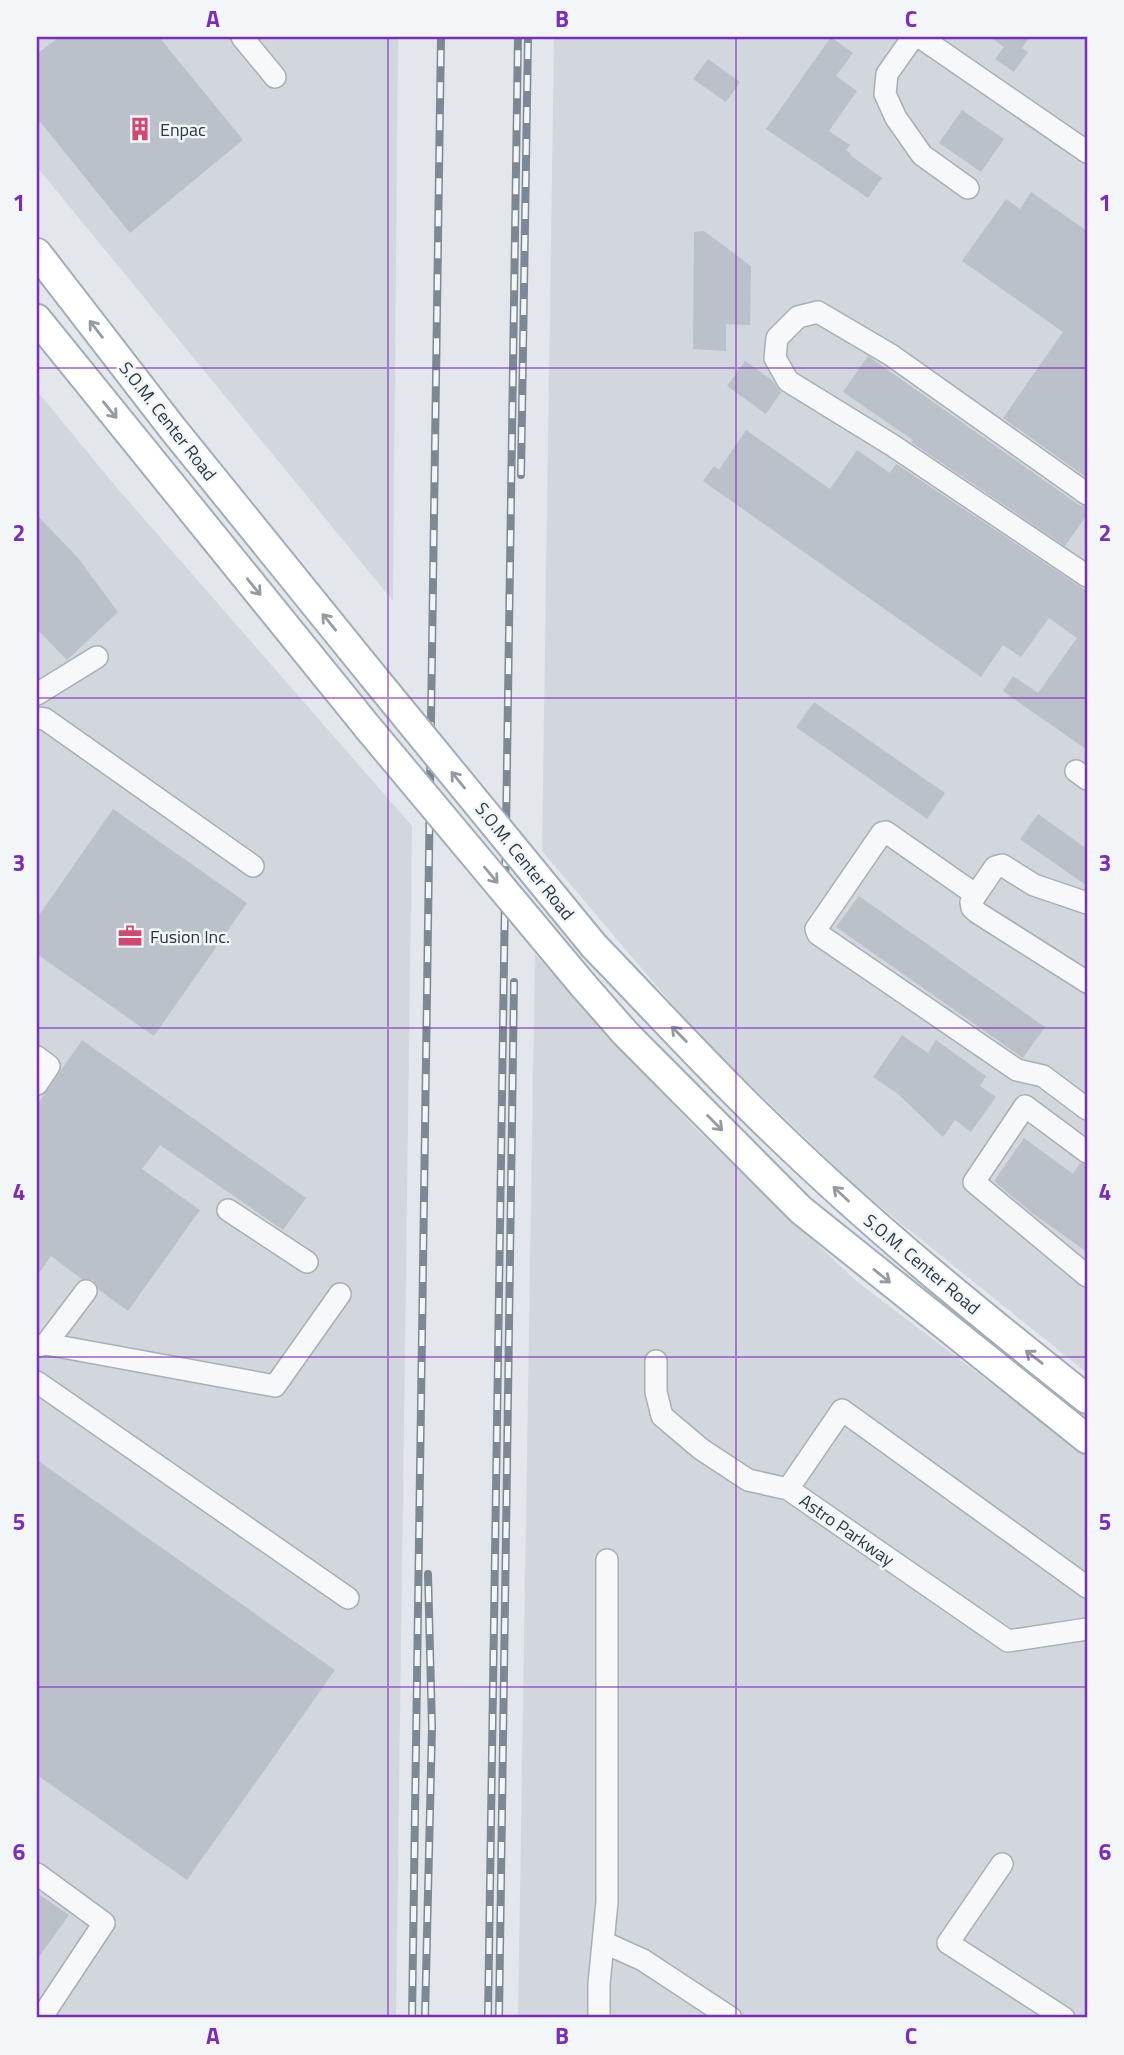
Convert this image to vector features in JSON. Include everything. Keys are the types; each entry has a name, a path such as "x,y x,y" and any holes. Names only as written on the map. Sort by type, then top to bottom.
{"main road":[{"name":"S.O.M. Center Road","path":"37,253 173,429 594,946 775,1132 869,1220 1087,1399"},
{"name":"S.O.M. Center Road","path":"37,319 369,729 626,1034 801,1210 1087,1439"}],"lane":[{"path":"242,37 275,77"},
{"path":"913,37 887,74 885,94 896,118 922,155 968,188"},
{"path":"920,37 1087,152"},
{"path":"1087,495 891,355 818,313 798,317 777,338 775,358 788,381 892,444 1087,576"},
{"path":"37,694 97,657"},
{"path":"37,718 44,719 253,866"},
{"path":"976,895 886,832 882,832 816,929 818,934 1017,1070 1043,1076 1087,1108"},
{"path":"1087,903 1034,885 1002,866 995,867 971,902 972,908 978,913 1087,982"},
{"path":"37,1057 49,1066 37,1084"},
{"path":"1087,1152 1025,1106 974,1182 1087,1276"},
{"path":"228,1210 307,1262"},
{"path":"86,1291 41,1345 275,1386 340,1294"},
{"name":"Astro Parkway","path":"656,1361 656,1392 662,1416 701,1449 748,1480 788,1489 1008,1641 1087,1629"},
{"path":"37,1382 348,1598"},
{"path":"788,1489 842,1410 1087,1587"},
{"path":"599,2018 599,1984 607,1902 607,1560"},
{"path":"1002,1864 948,1943 1064,2018"},
{"path":"37,1874 104,1923 41,2018"},
{"path":"603,1942 643,1960 731,2018"}],"shaded area":[{"path":"37,37 398,37 393,601 37,167"},
{"path":"554,37 1087,37 1087,1373 857,1188 693,1029 542,851"},
{"path":"37,391 117,488 412,826 396,2018 37,2018"},
{"path":"535,954 695,1128 855,1280 1087,1456 1087,2018 518,2018"}],"building":[{"name":"Enpac","path":"59,37 159,37 243,140 130,233 37,118 37,54"},
{"path":"831,37 853,53 836,76 857,91 829,131 850,145 846,150 850,155 882,178 868,198 766,129"},
{"path":"990,37 1030,37 1022,48 1028,52 1014,72 995,59 1004,47"},
{"path":"708,59 740,82 726,102 693,79"},
{"path":"962,110 1004,139 981,172 939,143"},
{"path":"1031,192 1087,231 1087,478 1003,418 1063,332 962,261 1006,199 1020,209"},
{"path":"704,231 751,266 750,325 726,324 726,351 693,349 694,232"},
{"path":"868,356 1079,505 1087,507 1087,515 1065,546 911,442 913,440 843,392"},
{"path":"745,361 772,380 781,392 766,414 727,386"},
{"path":"746,430 830,489 857,450 890,473 896,464 1087,591 1087,750 1003,691 1013,676 1038,693 1077,638 1049,618 1021,657 1003,645 981,677 703,481 714,466 719,470"},
{"path":"37,515 78,558 118,612 67,660 37,629"},
{"path":"814,702 945,793 927,819 796,727"},
{"name":"Fusion Inc.","path":"113,809 247,903 154,1036 37,954 37,918"},
{"path":"1038,814 1087,849 1087,886 1020,839"},
{"path":"859,896 1045,1027 1023,1058 836,927"},
{"path":"902,1035 928,1053 936,1040 986,1076 980,1086 996,1097 971,1132 955,1120 943,1137 898,1094 873,1077"},
{"path":"82,1040 306,1198 283,1230 160,1145 142,1169 200,1210 128,1311 99,1290 93,1280 82,1279 51,1256 37,1276 37,1105"},
{"path":"1024,1138 1073,1174 1080,1163 1087,1165 1087,1252 1032,1213 994,1181"},
{"path":"37,1460 335,1670 187,1880 37,1775"},
{"path":"37,1893 69,1915 37,1960"}],"railway":[{"path":"412,2018 441,37"},
{"path":"488,2018 518,37"},
{"path":"521,475 528,37"},
{"path":"499,2018 514,982"},
{"path":"425,2018 432,1727 428,1574"}],"place":[{"name":"Enpac","path":"140,129"},
{"name":"Fusion Inc.","path":"130,936"}]}
